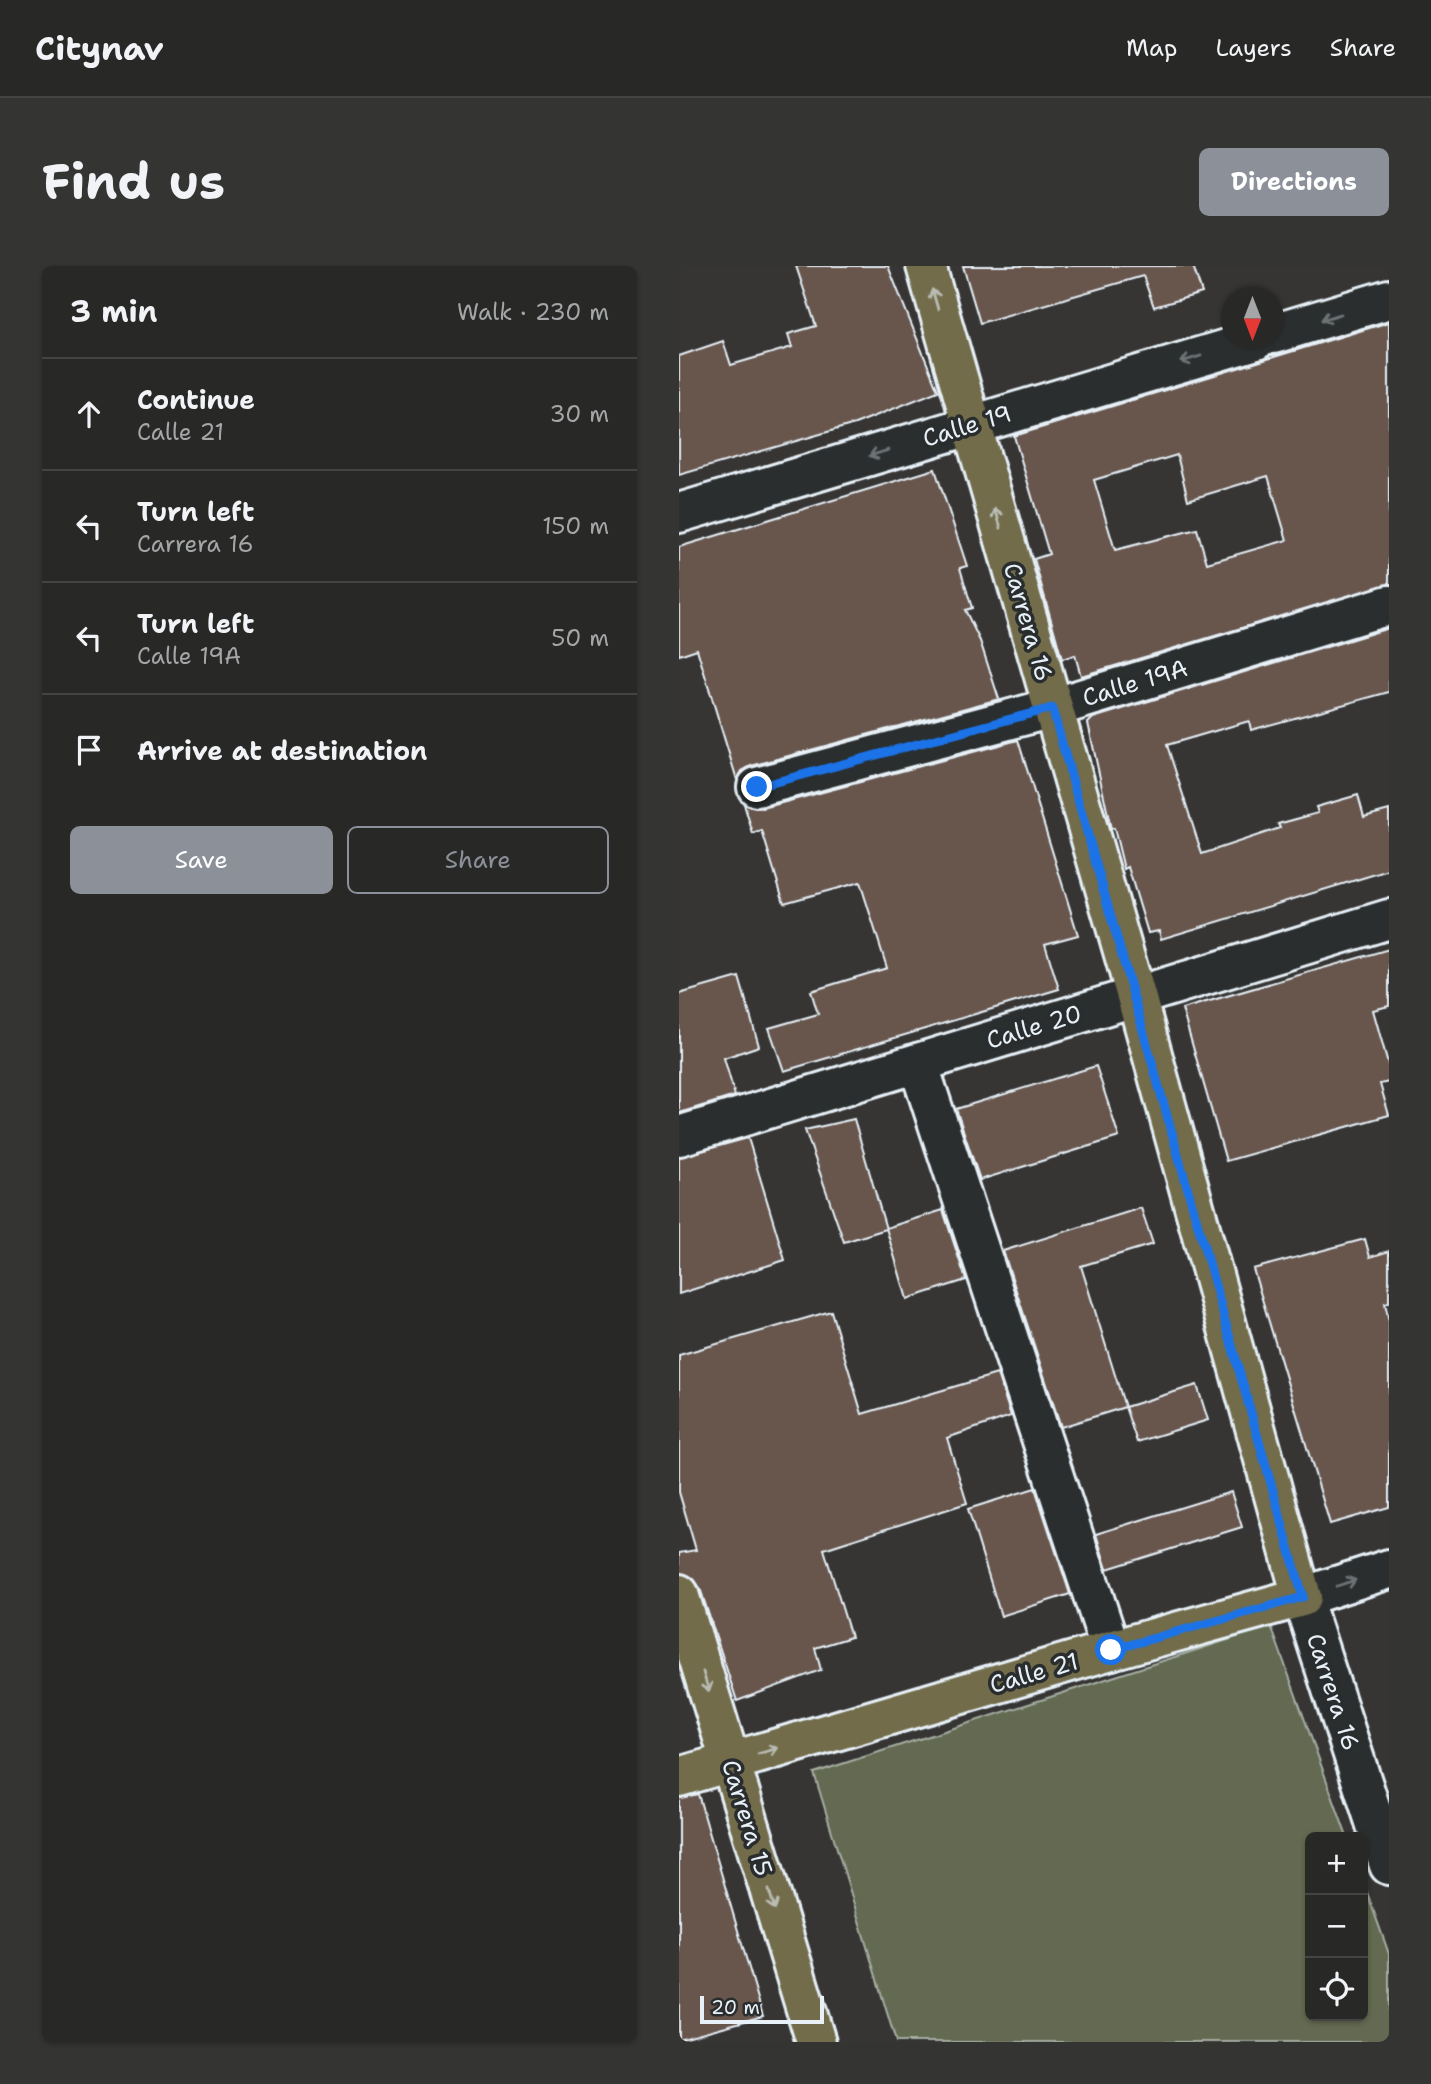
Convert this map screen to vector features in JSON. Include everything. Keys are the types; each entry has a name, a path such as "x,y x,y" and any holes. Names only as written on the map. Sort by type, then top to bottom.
{"main road":[{"name":"Carrera 16","path":"926,266 1136,996 1303,1597"},
{"name":"Carrera 15","path":"679,1594 816,2042"},
{"name":"Calle 21","path":"679,1777 1111,1650 1303,1597"}],"street":[{"path":"1284,331 1389,299"},
{"name":"Calle 19","path":"679,513 1222,350"},
{"name":"Calle 19A","path":"757,787 1052,708 1389,606"},
{"name":"Calle 20","path":"679,1136 1389,919"},
{"path":"918,1063 1111,1650"},
{"name":"Calle 21","path":"1303,1597 1389,1569"},
{"name":"Carrera 16","path":"1303,1597 1389,1865"}],"green space":[{"path":"1271,1626 1345,1832 1305,1832 1305,2021 1368,2021 1368,1895 1389,1954 1389,2042 896,2042 814,1773"}],"building":[{"path":"796,266 888,266 938,391 855,424 679,475 679,356 723,341 731,365 792,347 788,334 816,326"},
{"path":"963,266 1193,266 1202,293 1154,307 1143,276 980,323"},
{"path":"1389,322 1389,584 1081,676 1075,655 1062,659 1034,559 1049,554 1014,436","holes":["1177,455 1188,500 1268,476 1287,540 1207,563 1197,529 1115,550 1094,480"]},
{"path":"935,469 967,566 960,568 972,608 965,610 980,641 999,699 751,766 742,771 737,780 697,649 679,655 679,547"},
{"path":"1389,628 1389,692 1251,730 1249,721 1167,745 1202,854 1280,828 1278,824 1318,813 1316,807 1358,795 1364,817 1389,810 1389,870 1161,939 1159,931 1148,933 1128,867 1124,869 1114,828 1111,829 1088,723 1093,718"},
{"path":"1018,740 1078,935 1045,944 1059,989 784,1071 769,1028 818,1014 811,991 887,968 860,882 784,903 762,831 753,834 744,804 763,808"},
{"path":"1389,949 1389,1006 1373,1010 1389,1067 1389,1082 1380,1084 1389,1115 1226,1161 1182,1009"},
{"path":"739,977 759,1046 724,1058 735,1096 679,1113 679,994"},
{"path":"1096,1066 1119,1137 980,1180 956,1109"},
{"path":"854,1119 886,1229 844,1242 805,1130"},
{"path":"748,1138 785,1260 679,1294 679,1157"},
{"path":"1141,1208 1153,1244 1081,1266 1125,1407 1061,1427 1003,1251"},
{"path":"943,1210 966,1280 907,1299 886,1228"},
{"path":"1365,1239 1370,1257 1389,1251 1389,1302 1385,1303 1389,1321 1389,1507 1330,1524 1253,1269"},
{"path":"831,1311 862,1414 997,1374 1011,1416 947,1438 967,1503 824,1549 851,1637 815,1648 821,1670 737,1701 700,1588 693,1578 679,1573 679,1553 696,1550 679,1492 679,1355"},
{"path":"1197,1385 1208,1420 1137,1442 1125,1407"},
{"path":"1035,1488 1070,1594 1001,1616 968,1509"},
{"path":"1231,1492 1242,1527 1107,1569 1096,1534"},
{"path":"698,1794 763,2016 679,2039 679,1798"}],"route":[{"path":"757,787 1052,708 1136,996 1303,1597 1111,1650"}]}
